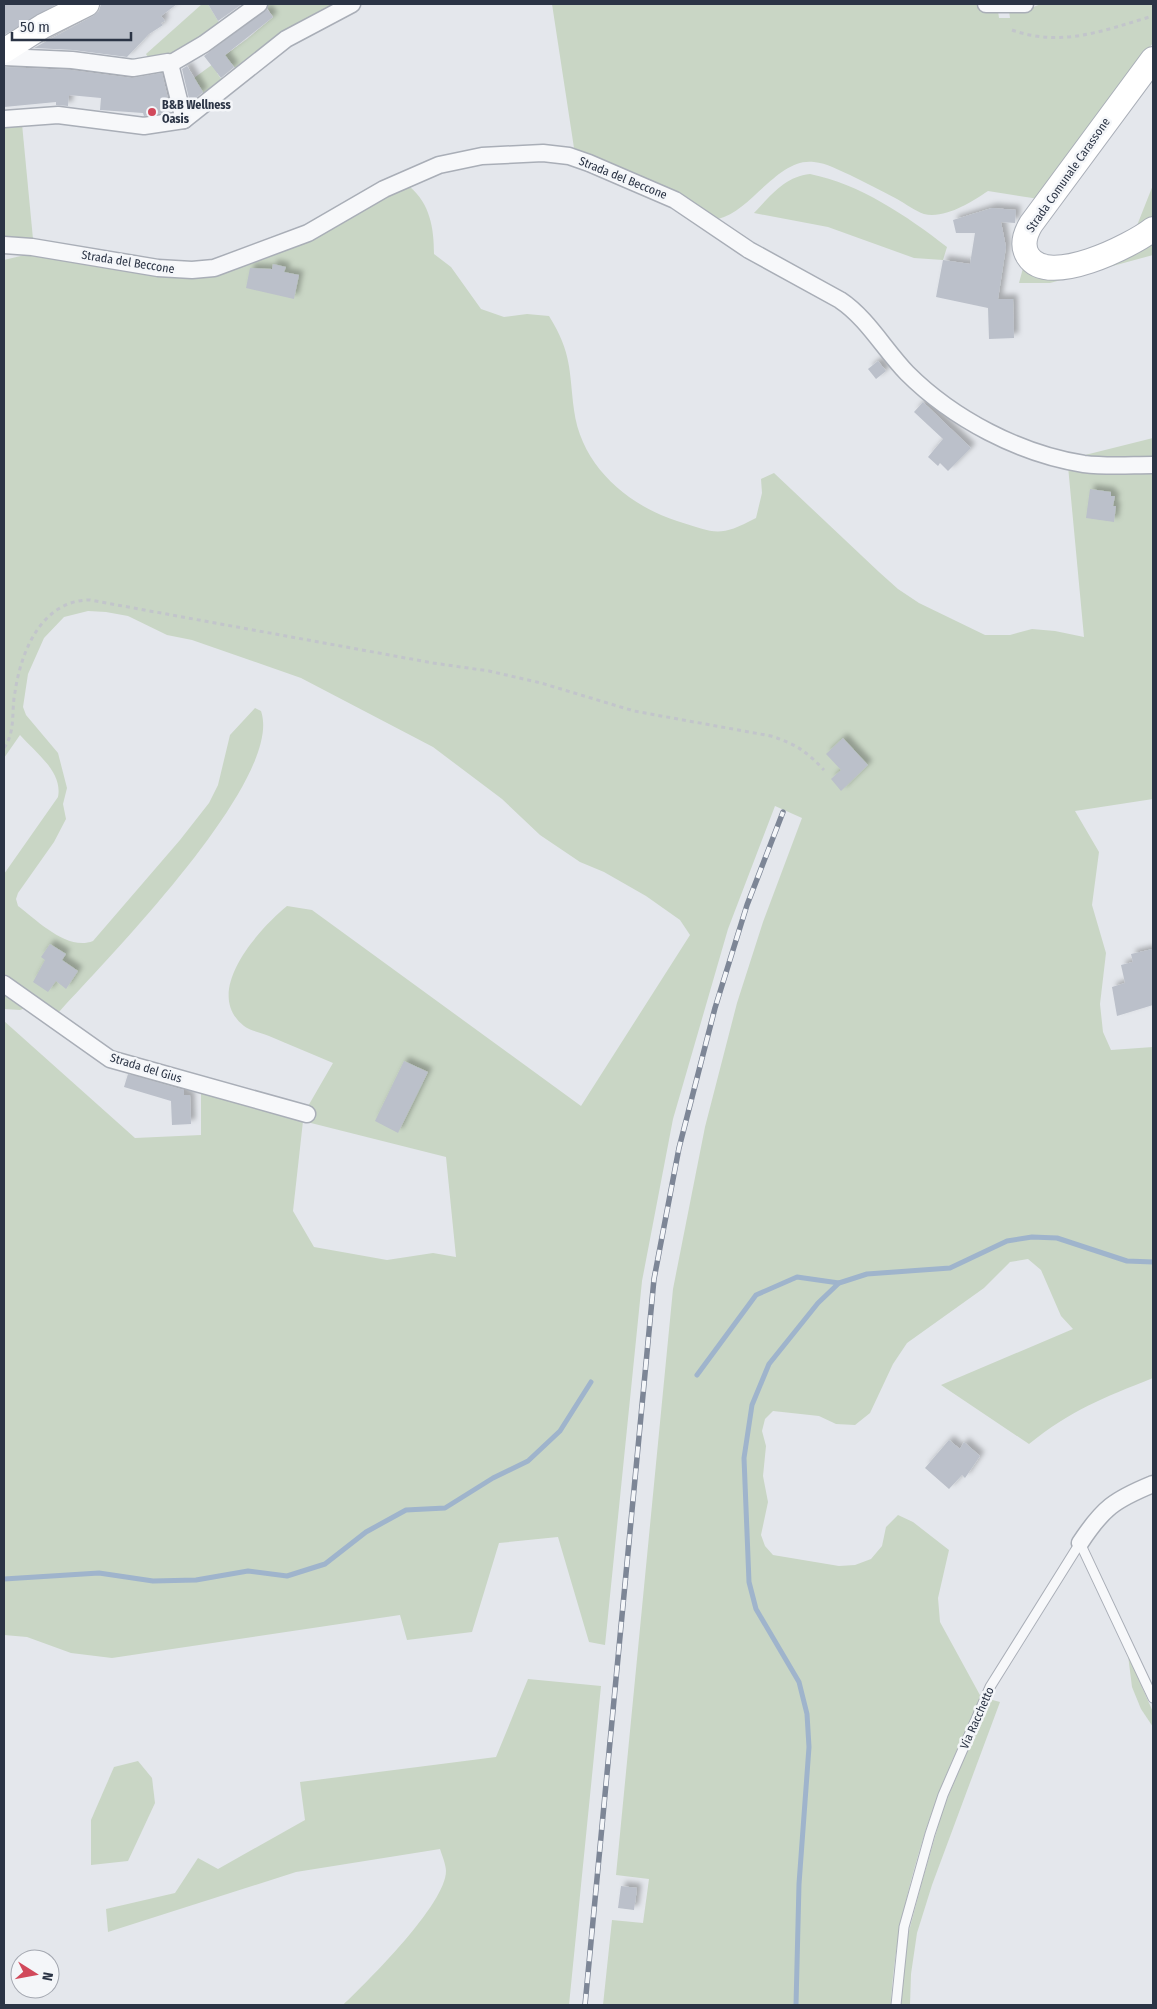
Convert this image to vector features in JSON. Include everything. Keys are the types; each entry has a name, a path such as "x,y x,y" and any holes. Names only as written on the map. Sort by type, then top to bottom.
{"street":[{"path":"4,51 43,26 87,4"},
{"path":"4,57 76,60 133,68 170,64 204,44 258,4"},
{"path":"4,119 58,115 144,126 184,120 286,39 352,4"},
{"path":"986,4 1025,4"},
{"path":"76,60 88,56 110,58 133,57"},
{"name":"Strada Comunale Carassone","path":"1153,59 1030,224 1025,235 1024,248 1029,258 1036,264 1045,268 1057,268 1114,251 1153,229"},
{"path":"170,64 184,120"},
{"name":"Strada del Beccone","path":"4,244 158,268 192,270 214,268 308,233 384,189 439,165 468,158 518,153 569,156 675,200 754,253 840,300 853,310 913,378 955,413 976,427 1015,444 1075,462 1093,465 1153,465"},
{"name":"Strada del Gius","path":"4,984 110,1059 307,1114"},
{"name":"Via Racchetto","path":"1080,1543 1107,1507 1153,1484"}],"lane":[{"path":"1080,1543 1153,1698"},
{"name":"Via Racchetto","path":"896,2005 904,1927 943,1795 990,1686 1080,1543"}],"path":[{"path":"1012,30 1046,39 1066,38 1091,34 1153,16"},
{"path":"4,748 10,739 12,729 17,678 24,656 40,626 47,617 63,605 72,601 90,600 517,677 634,711 771,736 790,742 804,750 824,770"}],"green space":[{"path":"202,4 208,4 221,26 179,53 151,62 146,54"},
{"path":"265,4 333,4 282,34 236,69 231,63 217,73 222,80 204,95 194,78 247,39 273,17"},
{"path":"552,4 974,4 991,11 998,11 999,18 1010,18 1009,11 1023,11 1041,4 1153,4 1153,43 1129,72 1039,199 988,191 949,212 932,215 924,214 850,175 814,162 801,163 789,168 742,206 718,219 676,191 574,148"},
{"path":"22,124 33,239 4,236 4,126"},
{"path":"810,174 847,185 899,213 947,247 943,260 914,258 828,227 754,213 772,194 786,183"},
{"path":"1153,185 1153,220 1134,233"},
{"path":"410,187 417,194 426,209 432,226 434,254 451,267 481,309 504,317 527,314 549,316 566,351 578,430 596,465 624,493 641,505 677,521 709,531 725,531 756,518 762,493 761,479 774,473 898,589 919,603 985,635 1010,635 1032,629 1055,631 1084,637 1068,466 1153,470 1153,799 1075,811 1099,852 1092,905 1106,953 1100,1004 1103,1032 1111,1050 1153,1047 1153,1378 1074,1413 1029,1444 941,1385 1073,1329 1061,1316 1041,1270 1028,1259 1010,1262 984,1288 907,1343 893,1364 870,1413 855,1425 836,1424 819,1416 773,1411 765,1419 762,1431 766,1446 763,1476 768,1502 761,1535 765,1546 773,1555 839,1566 855,1565 871,1559 882,1546 886,1527 898,1515 913,1522 949,1550 938,1598 940,1622 981,1697 938,1795 925,1833 911,1881 900,1930 891,2005 603,2005 612,1920 643,1923 649,1879 616,1875 673,1289 705,1127 737,1003 763,922 802,818 775,806 728,929 673,1119 642,1281 605,1645 589,1642 558,1537 499,1543 472,1632 407,1640 400,1615 112,1658 71,1653 27,1637 4,1635 4,1021 135,1138 201,1135 201,1092 307,1108 333,1063 244,1026 232,1012 229,996 231,979 239,962 262,930 287,906 312,910 581,1106 690,935 680,920 646,896 604,872 580,862 540,835 502,799 433,747 301,678 192,640 167,635 128,616 88,611 64,617 44,638 28,674 23,707 26,715 58,753 67,788 63,804 66,819 54,842 18,893 16,899 18,906 53,933 73,942 93,941 180,840 209,803 218,785 230,735 255,708 261,711 261,741 246,780 220,823 149,912 59,1012 4,974 4,874 58,797 58,788 56,779 47,763 20,735 4,758 4,260 29,254 178,278 198,277 310,240 387,197","holes":["303,1121 446,1157 456,1257 433,1253 387,1260 314,1247 293,1211"]},
{"path":"1153,240 1153,255 1050,283 1019,283 1023,268 1036,274"},
{"path":"1153,438 1153,460 1077,457"},
{"path":"4,990 28,1007 20,1010 4,1009"},
{"path":"1128,1655 1153,1712 1153,1727 1141,1709 1132,1687"},
{"path":"528,1679 601,1686 569,2005 343,2005 387,1961 420,1922 433,1902 443,1885 446,1871 440,1849 296,1872 108,1932 106,1909 175,1893 198,1858 218,1869 305,1820 300,1782 496,1757"},
{"path":"989,1699 1000,1702 932,1885 917,1933 911,1974 910,2005 900,2005 905,1946 943,1809"},
{"path":"138,1761 152,1778 155,1803 128,1861 91,1865 91,1820 114,1767"}],"building":[{"path":"4,4 57,4 4,35"},
{"path":"101,4 177,4 161,16 165,21 161,23 163,25 149,34 127,57 73,50 34,48 93,16 99,11"},
{"path":"208,4 242,4 218,21"},
{"path":"267,9 273,17 225,55 234,67 221,78 204,56"},
{"path":"187,66 203,92 190,103 182,69"},
{"path":"4,67 71,70 132,78 162,73 170,107 164,110 165,113 144,116 143,113 100,110 101,98 69,95 68,106 56,105 56,102 4,107"},
{"path":"992,208 1016,210 1015,223 1001,222 1006,247 998,299 1013,299 1014,338 989,339 988,308 936,297 943,260 970,264 975,233 956,233 953,220"},
{"path":"273,264 286,267 284,272 299,275 294,299 246,288 250,268 272,269"},
{"path":"878,361 886,371 876,379 868,369"},
{"path":"923,402 971,448 948,471 940,463 938,466 928,457 943,439 914,412"},
{"path":"1090,489 1111,492 1111,496 1115,496 1113,506 1116,506 1114,522 1086,518"},
{"path":"843,738 868,765 841,791 831,779 841,770 826,754"},
{"path":"50,944 66,954 62,960 78,971 66,989 56,981 48,992 33,982 45,960 41,957"},
{"path":"1153,949 1153,1005 1117,1016 1112,987 1125,983 1121,965 1133,962 1131,954"},
{"path":"404,1061 428,1072 398,1133 375,1121"},
{"path":"128,1074 184,1090 184,1095 190,1095 191,1124 172,1125 171,1101 124,1087"},
{"path":"949,1440 960,1449 964,1442 980,1456 965,1478 962,1475 949,1489 925,1468"},
{"path":"621,1886 637,1888 634,1910 618,1908"}],"waterway":[{"path":"796,2005 799,1884 809,1747 807,1714 799,1682 756,1609 749,1582 744,1458 752,1405 769,1364 818,1303 839,1283 867,1274 950,1268 1007,1241 1032,1237 1057,1238 1127,1261 1153,1262"},
{"path":"697,1375 756,1295 797,1277 839,1283"},
{"path":"4,1579 99,1573 153,1581 196,1580 248,1571 287,1576 325,1564 366,1532 406,1510 445,1508 493,1478 528,1461 560,1431 591,1382"}],"railway":[{"path":"585,2005 654,1279 679,1148 715,1008 747,905 783,812"}],"place":[{"name":"B&B Wellness Oasis","path":"152,112"}]}
